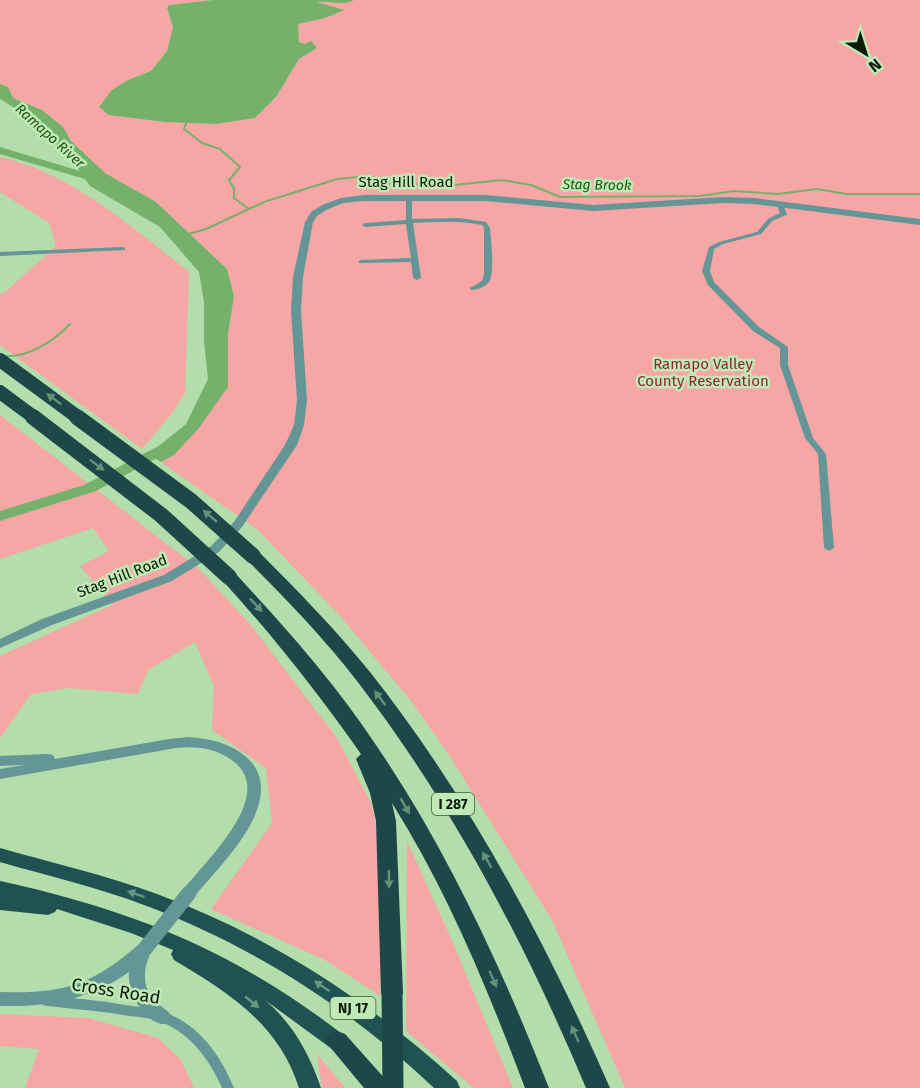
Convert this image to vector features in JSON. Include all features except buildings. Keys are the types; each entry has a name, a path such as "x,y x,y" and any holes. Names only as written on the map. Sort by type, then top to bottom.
{"highway":[{"name":"I 287","path":"0,360 191,501 253,556 313,617 348,657 395,718 483,853 522,923 561,1003 598,1088"},
{"name":"I 287","path":"0,392 161,515 229,577 312,671 380,764 440,868 490,973 537,1088"},
{"path":"312,671 368,763 384,806 389,854 392,993 391,1088"},
{"path":"0,855 47,869"},
{"name":"NJ 17","path":"0,861 47,869 117,887 248,941 309,977 358,1012 419,1060 449,1088"},
{"name":"NJ 17","path":"0,888 99,913 189,948 284,1001 337,1041 391,1088"},
{"path":"0,902 99,913"},
{"path":"132,925 217,976 269,1017 298,1055 310,1088"},
{"path":"337,1041 379,1088"}],"street":[{"path":"409,198 417,278"},
{"name":"Stag Hill Road","path":"0,644 57,618 168,578 200,561 226,539 291,446 299,425 302,400 296,311 298,277 311,218 325,207 350,199 486,198 580,208 723,200 779,203 920,222"},
{"path":"779,203 784,214 770,220 759,233 711,248 706,270 711,283 756,329 784,347 784,365 809,438 822,454 829,548"},
{"path":"365,225 410,221 472,221 486,225 488,275 485,282 474,288"},
{"path":"0,255 123,249"},
{"path":"361,262 414,260"},
{"path":"0,774 94,756 188,742 210,744 230,751 244,763 254,777 255,793 245,820 144,950 121,971 89,989 67,996 32,1001"},
{"path":"0,761 94,756"},
{"path":"144,950 138,963 136,987 146,1005 165,1018"},
{"name":"Cross Road","path":"0,999 86,1005 165,1018 194,1036 206,1048 219,1067 228,1088"}],"green space":[{"name":"Ramapo Valley County Reservation","path":"0,0 213,0 169,5 167,9 173,27 167,51 151,71 128,80 99,107 109,115 163,122 216,124 255,118 276,97 299,59 317,48 311,41 305,44 299,42 298,24 325,18 343,10 315,2 345,3 354,0 920,0 920,1088 625,1088 552,920 449,755 411,701 342,618 258,530 161,462 174,455 228,334 234,296 227,269 156,202 105,173 71,141 63,127 42,110 13,98 8,87 0,84"},
{"path":"0,157 26,164 76,188 123,220 189,272 185,393 173,412 142,449 0,345 0,294 3,294 56,246 49,223 0,192"},
{"path":"0,415 199,569 250,624 337,738 371,803 381,848 380,996 325,960 211,909 272,823 266,768 212,730 214,687 195,642 148,670 138,694 68,688 31,694 0,738 0,656 112,605 80,566 109,551 93,528 0,559"},
{"path":"407,841 453,943 513,1088 474,1088 406,1031"},
{"path":"0,1014 88,1018 158,1038 181,1060 194,1088 25,1088 39,1049 0,1046"},
{"path":"317,1054 345,1088 322,1088"}],"water":[{"path":"213,0 354,0 345,3 317,2 344,10 325,18 298,24 299,42 305,44 311,41 317,48 299,59 276,97 255,118 216,124 164,122 109,115 99,107 112,90 128,80 151,71 167,51 173,27 167,8 169,5"},
{"path":"0,84 8,87 13,98 42,110 63,127 71,141 105,173 156,202 227,269 234,296 228,334 228,387 199,428 174,455 161,462 149,454 186,424 208,379 204,341 204,302 199,272 160,227 90,186 72,160 26,115 0,99"}],"waterway":[{"path":"187,121 184,129 202,143 220,149 240,167 229,180 234,189 234,198 249,209"},
{"name":"Ramapo River","path":"0,150 99,180"},
{"name":"Stag Brook","path":"249,209 337,179 369,176 391,184 454,185 502,180 531,185 560,197 700,196 734,191 778,194 817,189 846,194 920,194"},
{"name":"Stag Brook","path":"185,235 206,229 249,209"},
{"path":"4,356 22,354 40,347 70,324"},
{"name":"Ramapo River","path":"0,516 90,488 170,445"}]}
